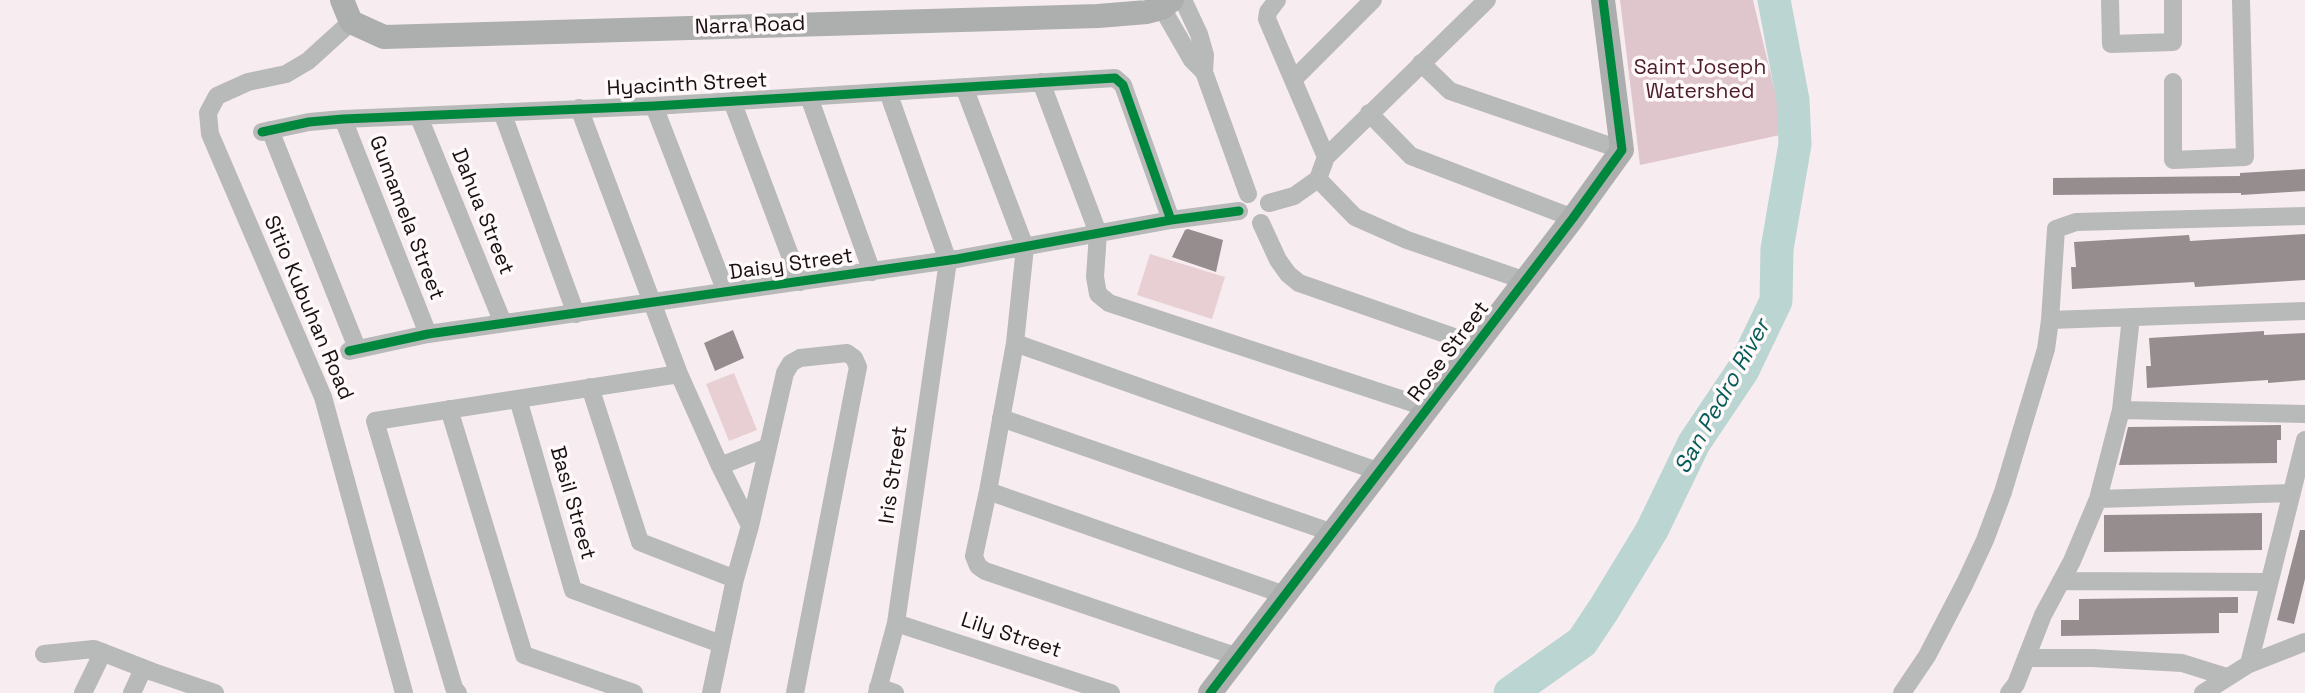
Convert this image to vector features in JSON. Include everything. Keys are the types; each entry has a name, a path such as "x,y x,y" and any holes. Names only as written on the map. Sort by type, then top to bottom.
{"street":[{"path":"1278,0 1268,12 1267,19 1326,157"},
{"path":"1294,79 1373,0"},
{"path":"1269,203 1294,195 1318,179 1326,157 1487,0"},
{"path":"1421,63 1450,91 1622,149 1603,0"},
{"path":"2110,0 2111,44 2173,42 2173,0"},
{"path":"2173,82 2173,160 2245,157 2241,0"},
{"path":"1172,3 1192,60 1204,72 1248,194"},
{"name":"Narra Road","path":"347,11 384,37 1098,16 1147,12 1172,3"},
{"name":"Sitio Kubuhan Road","path":"347,11 308,61 286,74 248,82 217,96 208,113 210,134 323,397 404,693"},
{"name":"Hyacinth Street","path":"353,349 266,131 309,122 343,119 654,106 1115,78 1123,85 1171,220"},
{"path":"1041,82 1098,233 1095,277 1098,294 1109,303 1428,408"},
{"path":"964,87 1026,247 1015,343 974,556 978,566 985,571 1238,657"},
{"path":"888,92 948,261"},
{"path":"808,97 872,272"},
{"path":"732,101 800,282"},
{"path":"654,106 726,292"},
{"path":"579,108 679,374 750,526"},
{"path":"502,112 576,314"},
{"path":"1369,113 1411,156 1573,218"},
{"name":"Dahua Street","path":"419,117 503,323"},
{"name":"Gumamela Street","path":"343,119 428,334"},
{"name":"Rose Street","path":"1210,693 1526,281 1622,149"},
{"path":"1318,179 1355,217 1407,240 1526,281"},
{"path":"1248,194 1263,195 1269,203 1270,213 1261,223 1247,222 1239,211 1241,201 1248,194"},
{"name":"Daisy Street","path":"353,349 428,334 948,261 1171,220 1239,211"},
{"path":"1902,693 1927,656 1985,540 2003,492 2046,349 2056,229 2076,222 2305,216"},
{"path":"1261,223 1278,260 1299,283 1477,345"},
{"name":"Iris Street","path":"883,691 896,623 948,261"},
{"path":"2050,320 2305,311"},
{"path":"2018,690 2026,658 2043,615 2062,581 2098,499 2121,410 2132,317"},
{"path":"1015,343 1380,471"},
{"path":"711,693 735,579 785,373 791,363 800,358 847,353 854,358 858,367 795,693"},
{"path":"458,693 454,688 375,421 679,374"},
{"path":"590,387 640,542 735,579"},
{"name":"Basil Street","path":"518,398 573,590 722,644"},
{"path":"449,409 524,655 634,693"},
{"path":"2121,410 2305,414"},
{"path":"1001,418 1332,533"},
{"path":"2249,664 2305,440"},
{"path":"720,466 768,446"},
{"path":"988,491 1285,595"},
{"path":"2098,499 2292,493"},
{"path":"2062,581 2269,582"},
{"name":"Lily Street","path":"896,623 1111,693"},
{"path":"2203,693 2249,664 2305,642"},
{"path":"44,654 94,649 185,688 215,693"},
{"path":"83,693 103,652"},
{"path":"2026,658 2092,658 2182,663 2227,677"},
{"path":"131,693 143,668"}],"shaded area":[{"path":"1150,254 1225,277 1212,319 1137,295"},
{"path":"734,373 757,430 729,441 706,384"}],"green space":[{"name":"Saint Joseph Watershed","path":"1620,0 1753,0 1785,134 1640,165"}],"building":[{"path":"2305,169 2305,191 2241,195 2053,195 2053,178 2240,176 2240,173"},
{"path":"1185,230 1223,240 1216,272 1172,257"},
{"path":"2305,234 2305,280 2195,287 2194,282 2072,289 2071,267 2076,267 2074,242 2189,235 2190,241"},
{"path":"733,330 744,358 715,371 704,343"},
{"path":"2264,331 2264,335 2305,333 2305,380 2147,388 2146,366 2151,366 2149,338"},
{"path":"2281,425 2281,440 2277,440 2277,463 2119,465 2128,427"},
{"path":"2262,513 2262,550 2104,552 2104,515"},
{"path":"2300,530 2305,530 2305,579 2294,624 2277,620"},
{"path":"2238,597 2238,613 2219,613 2219,633 2061,636 2061,620 2079,620 2079,599"}],"waterway":[{"name":"San Pedro River","path":"1510,693 1582,642 1652,530 1694,443 1743,370 1776,301 1777,249 1795,144 1793,100 1774,0"}],"cycle path":[{"path":"1210,693 1622,150 1603,0"},
{"path":"262,132 309,122 343,119 654,106 1115,78 1123,85 1171,220"},
{"path":"349,351 428,334 957,259 1171,220 1239,211"}]}
